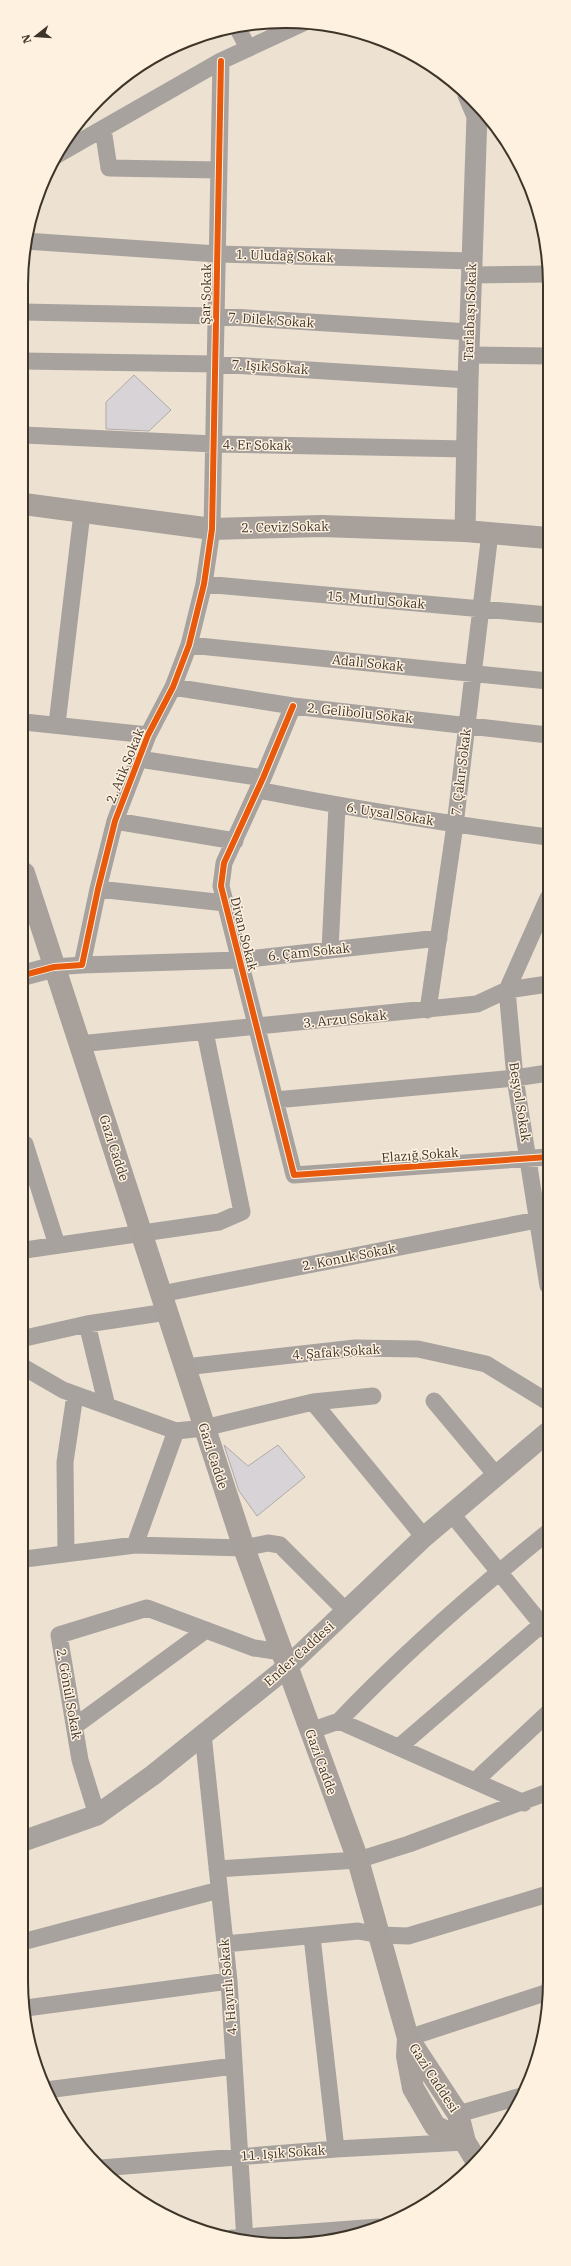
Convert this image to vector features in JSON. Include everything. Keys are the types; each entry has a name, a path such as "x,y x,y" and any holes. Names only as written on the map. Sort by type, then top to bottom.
{"main road":[{"name":"2. Ceviz Sokak","path":"28,505 82,513 212,528 322,526 465,531 543,538"},
{"name":"Gazi Cadde","path":"28,889 142,1232 204,1428 244,1548 358,1860 408,2038"},
{"name":"Gazi Caddesi","path":"408,2038 458,2114 465,2142 474,2156"},
{"path":"408,2038 407,2056 413,2088 435,2126 465,2142"}],"street":[{"path":"68,147 103,129 221,60 292,28"},
{"path":"240,32 248,48"},
{"name":"Şar Sokak","path":"212,528 221,60"},
{"name":"Tarlabaşı Sokak","path":"465,531 472,268 481,118"},
{"path":"103,129 109,168 219,170"},
{"name":"1. Uludağ Sokak","path":"32,241 542,274"},
{"name":"7. Dilek Sokak","path":"28,312 216,316 470,332"},
{"path":"470,355 543,356"},
{"name":"7. Işık Sokak","path":"28,361 215,364 468,380"},
{"name":"4. Er Sokak","path":"28,435 214,444 467,449"},
{"path":"57,724 82,513"},
{"name":"2. Atik Sokak","path":"82,965 115,821 148,735 173,688 188,645 204,584 212,528"},
{"name":"7. Çakır Sokak","path":"428,1010 474,674 490,533"},
{"name":"15. Mutlu Sokak","path":"204,584 543,616"},
{"name":"Adalı Sokak","path":"188,645 543,681"},
{"name":"2. Gelibolu Sokak","path":"173,688 293,706 543,734"},
{"name":"Divan Sokak","path":"293,706 261,784 224,863 221,886 294,1175"},
{"path":"28,722 57,724 148,735"},
{"name":"6. Uysal Sokak","path":"138,759 261,784 337,806 454,825 543,836"},
{"path":"330,950 337,806"},
{"path":"115,821 235,841"},
{"path":"98,890 225,903"},
{"path":"507,990 543,909"},
{"name":"6. Çam Sokak","path":"82,965 239,960 439,938"},
{"path":"28,974 54,967 82,965"},
{"name":"3. Arzu Sokak","path":"79,1044 256,1028 477,1004 507,990 543,985"},
{"name":"Beşyol Sokak","path":"507,990 515,1078 529,1159 537,1220 543,1247"},
{"path":"28,1250 219,1222 242,1212 205,1032"},
{"path":"275,1100 515,1078 543,1074"},
{"path":"28,1153 57,1245"},
{"name":"Elazığ Sokak","path":"294,1175 543,1158"},
{"name":"2. Konuk Sokak","path":"28,1337 87,1324 164,1303 537,1220"},
{"path":"87,1324 107,1406"},
{"name":"4. Şafak Sokak","path":"185,1368 355,1348 418,1349 486,1364 543,1399"},
{"path":"28,1370 63,1390 75,1395 176,1431 204,1428 313,1402 372,1396"},
{"path":"66,1553 65,1462 75,1395"},
{"path":"434,1401 496,1475"},
{"path":"313,1402 424,1537"},
{"path":"135,1545 176,1431"},
{"name":"Ender Caddesi","path":"28,1839 97,1815 153,1775 203,1734 284,1660 346,1611 451,1513 543,1436"},
{"path":"451,1513 498,1572 543,1622"},
{"path":"310,1731 339,1721 362,1697 498,1572 543,1536"},
{"path":"28,1559 135,1545 244,1548 268,1543 280,1545 346,1611"},
{"name":"2. Gönül Sokak","path":"97,1815 80,1760 59,1635 147,1608 284,1660"},
{"path":"399,1747 543,1627"},
{"path":"75,1726 206,1630"},
{"path":"475,1781 543,1718"},
{"path":"339,1721 524,1803"},
{"name":"4. Hayırlı Sokak","path":"203,1734 229,1981 240,2156 240,2234"},
{"path":"217,1869 358,1860 524,1803 543,1794"},
{"path":"28,1940 219,1890"},
{"path":"225,1944 312,1937 358,1931 380,1935 408,1936 543,1896"},
{"path":"312,1937 336,2149"},
{"path":"30,2008 229,1981"},
{"path":"408,2038 542,1994"},
{"path":"53,2089 234,2066"},
{"path":"458,2114 514,2098"},
{"name":"11. Işık Sokak","path":"108,2167 336,2149 465,2142"},
{"path":"265,2237 350,2229"}],"building":[{"path":"134,375 171,410 149,431 106,429 106,402"},
{"path":"224,1445 248,1466 278,1445 305,1477 257,1516 239,1491"}],"cycle path":[{"path":"28,974 54,967 82,965 98,889 115,821 148,735 173,687 189,645 204,584 212,529 221,61"},
{"path":"293,706 263,778 224,863 221,886 294,1175 543,1157"}]}
